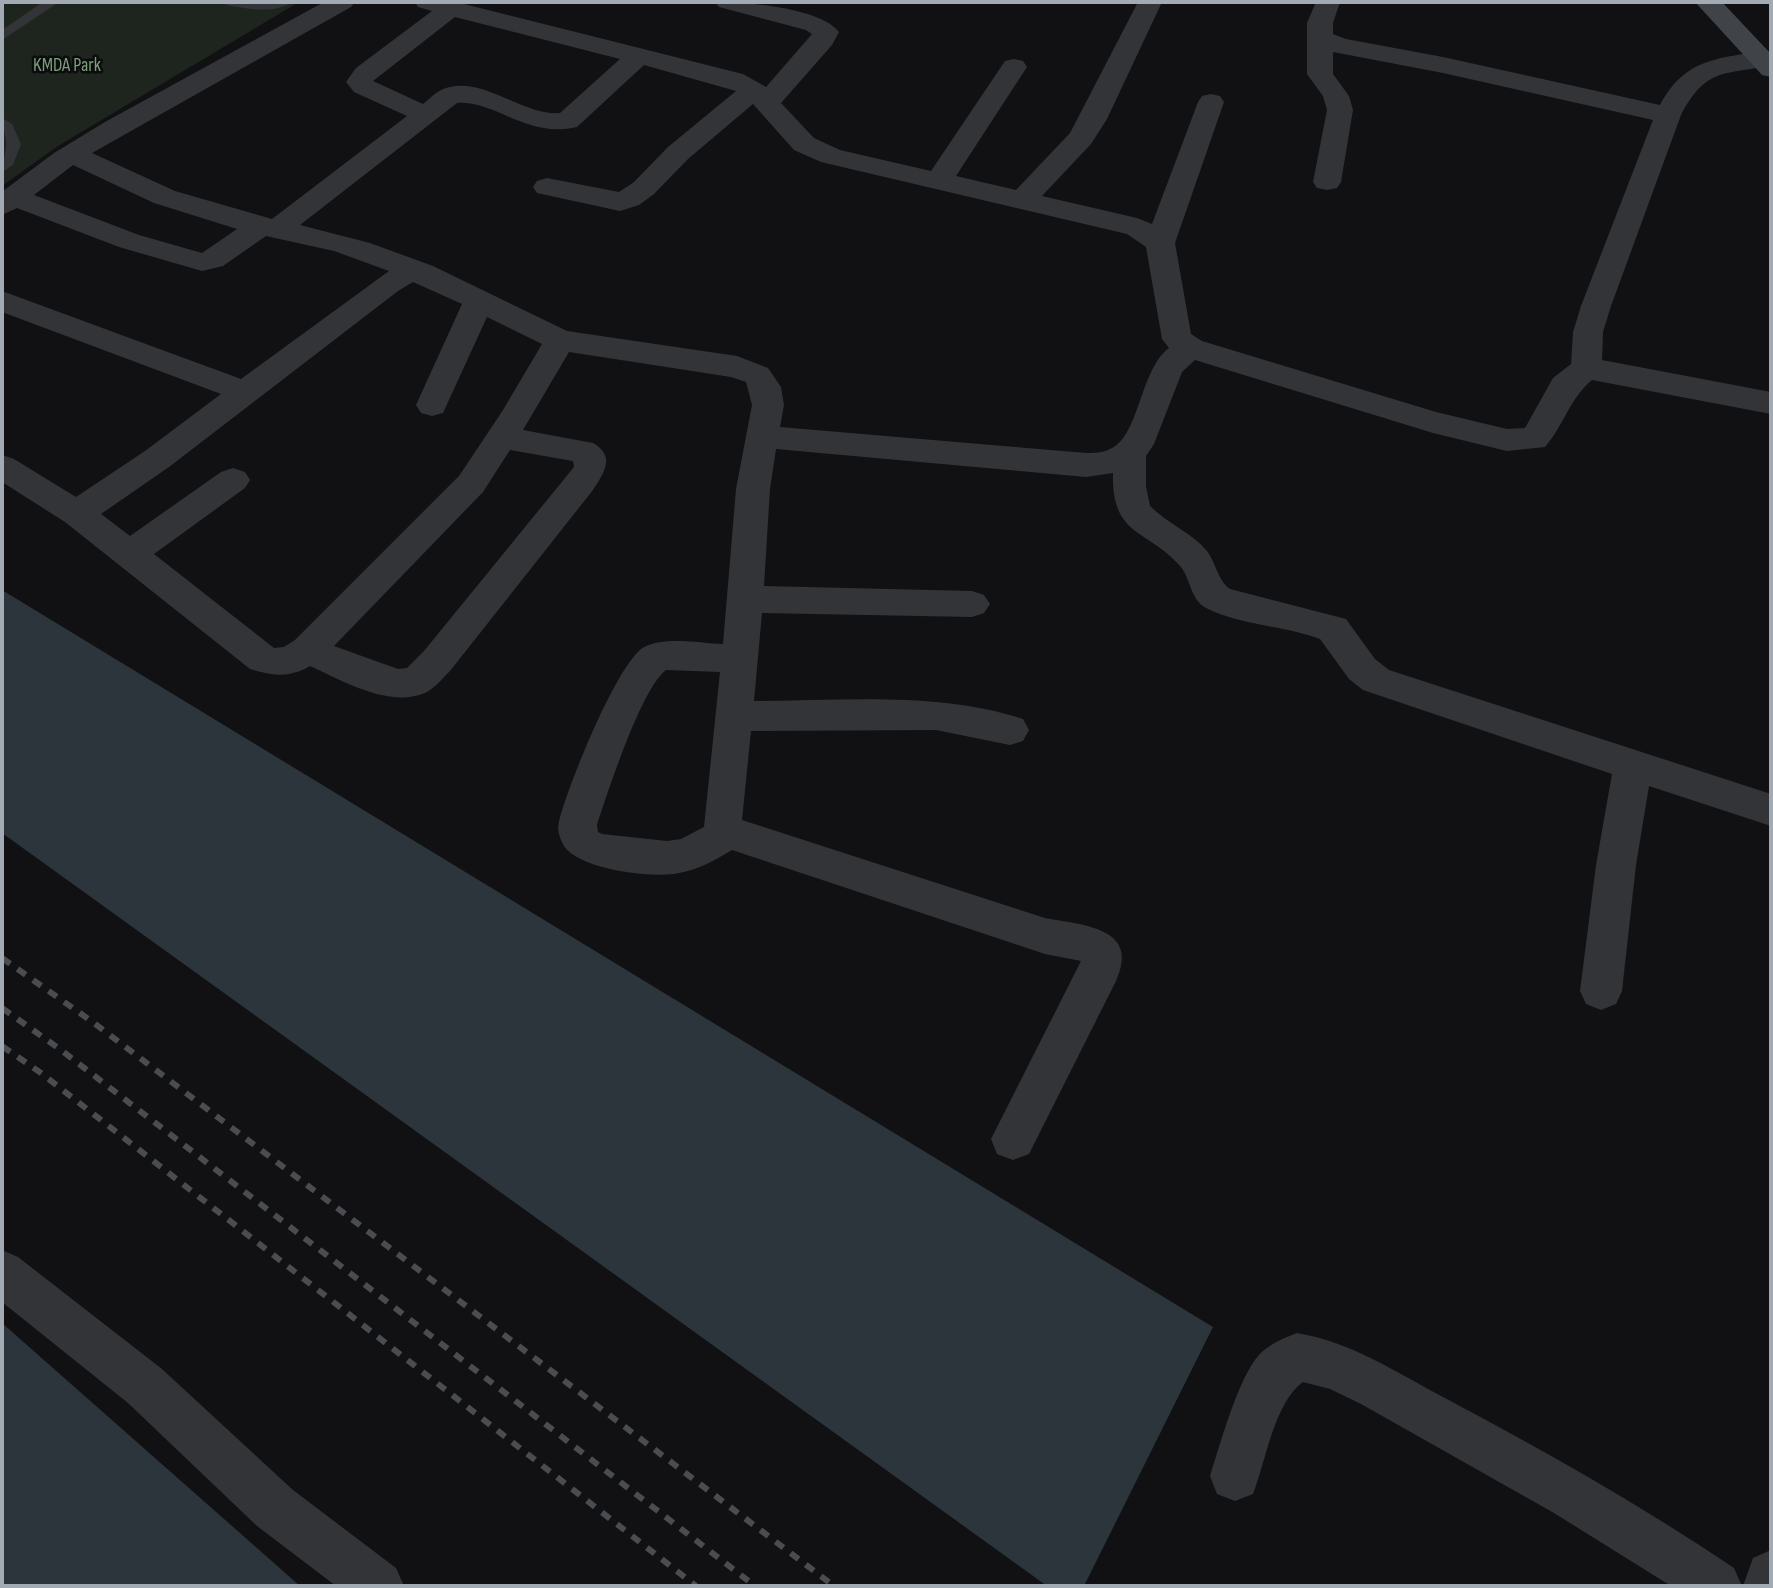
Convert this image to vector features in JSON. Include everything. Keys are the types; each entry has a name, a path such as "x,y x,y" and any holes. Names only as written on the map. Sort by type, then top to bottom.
{"main road":[{"path":"1708,2 1767,64"}],"street":[{"path":"8,202 73,154 342,2"},
{"path":"547,187 620,202 631,199 679,151 761,96 823,40 826,32 815,25 729,2"},
{"path":"1024,199 1080,138 1093,119 1150,2"},
{"path":"1327,182 1340,110 1336,96 1320,74 1320,23 1328,2"},
{"path":"425,114 359,82 439,5 734,80 761,96 804,144 831,156 1137,227 1160,243"},
{"path":"1320,38 1339,46 1443,65 1668,115"},
{"path":"8,202 191,261 213,259 268,228 425,114 457,94 543,121 566,121 638,56"},
{"path":"1587,369 1588,332 1668,115 1680,90 1699,71 1767,64"},
{"path":"938,182 1014,67"},
{"path":"1211,102 1160,243 1177,340 1191,348 1433,422 1507,440 1534,439 1544,427 1564,386 1587,369 1771,403"},
{"path":"73,154 104,172 190,205 387,258 415,272"},
{"path":"77,513 157,459 243,391 403,274 423,273 560,340 737,367 757,375 765,387 768,405 753,489 746,599 722,824 728,832 1045,936 1092,945 1102,954 1101,968 1013,1139"},
{"path":"432,405 480,299"},
{"path":"2,301 243,391"},
{"path":"2,467 77,513 263,659 275,662 291,660 307,650 471,485 560,340"},
{"path":"763,438 1086,465 1112,463 1130,454 1138,444 1166,372 1173,361 1191,348"},
{"path":"307,650 387,682 405,684 421,678 437,661 590,468 590,456 580,451 501,437"},
{"path":"1130,454 1128,500 1133,510 1149,526 1186,551 1198,564 1208,592 1217,598 1333,629 1362,669 1376,680 1771,810"},
{"path":"131,553 233,480"},
{"path":"746,599 972,604"},
{"path":"728,832 691,853 678,858 667,858 596,850 582,842 577,825 634,683 649,663 660,656 740,659"},
{"path":"732,716 936,715 1010,730"},
{"path":"1601,991 1616,865 1633,765"},
{"path":"2,1273 145,1386 275,1508 378,1586"},
{"path":"1235,1476 1258,1405 1276,1372 1297,1357 1316,1359 1349,1373 1539,1475 1650,1541 1716,1586"},
{"path":"1769,1586 1771,1576"}],"lane":[{"path":"2,36 52,2"},
{"path":"232,2 257,6 285,2"},
{"path":"2,122 14,136 15,146 9,160 2,167"}],"green space":[{"name":"KMDA Park","path":"2,2 299,2 58,146 2,186"}],"shaded area":[{"path":"2,590 1213,1327 1084,1586 1047,1586 2,833"},
{"path":"2,1323 300,1586 2,1586"}],"railway":[{"path":"2,958 94,1023 834,1586"},
{"path":"2,1008 61,1050 755,1586"},
{"path":"2,1046 41,1073 696,1586"}]}
